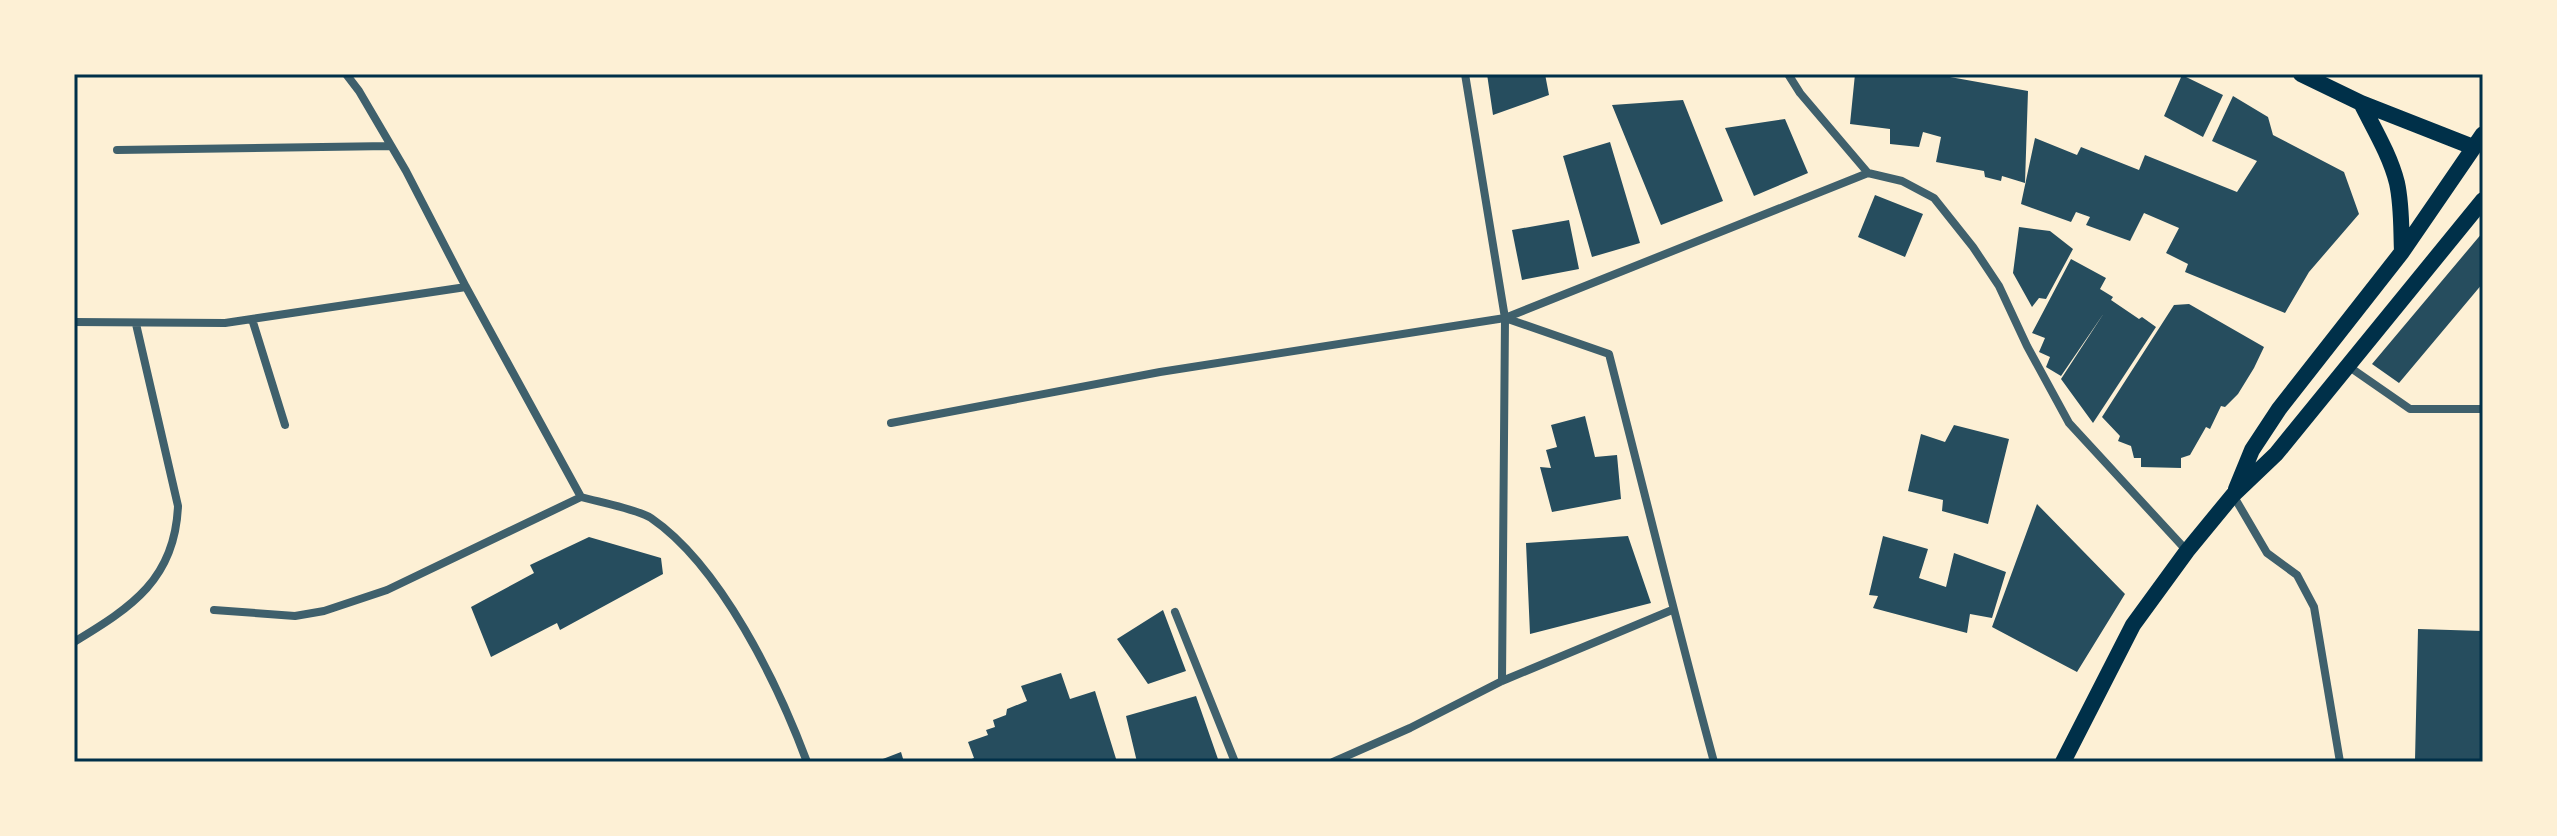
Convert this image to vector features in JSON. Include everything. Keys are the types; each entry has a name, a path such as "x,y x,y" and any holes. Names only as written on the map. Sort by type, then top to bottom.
{"main road":[{"path":"2233,495 2252,450 2279,409 2402,252 2478,140 2361,103 2304,75"},
{"path":"2361,103 2397,183 2402,252"},
{"path":"2063,762 2133,625 2187,551 2233,495 2276,454 2483,200"}],"street":[{"path":"346,74 406,171 581,497"},
{"path":"1465,74 1505,318 1502,681"},
{"path":"1788,74 1800,93 1868,173"},
{"path":"117,150 390,146"},
{"path":"891,423 1160,372 1505,318 1868,173 1902,181 1934,198 1999,286 2069,423 2187,551"},
{"path":"74,322 225,323 466,287"},
{"path":"1505,318 1609,354 1672,610 1714,762"},
{"path":"252,319 285,425"},
{"path":"74,642 117,616 153,582 171,553 177,528 178,506 136,324"},
{"path":"2348,366 2410,409 2483,409"},
{"path":"2233,495 2267,553 2297,575 2314,607 2340,762"},
{"path":"214,610 295,616 324,611 387,590 581,497 649,517 690,552 738,617 794,726 807,762"},
{"path":"1333,762 1410,728 1502,681 1672,610"},
{"path":"1175,612 1235,762"}],"building":[{"path":"1487,74 1545,74 1549,95 1493,115"},
{"path":"1855,74 1952,74 1950,77 2028,91 2025,183 2002,176 2001,181 1985,177 1984,171 1936,162 1941,137 1923,132 1919,147 1890,144 1890,129 1850,124"},
{"path":"2182,75 2223,95 2203,137 2164,116"},
{"path":"2233,96 2268,117 2273,135 2344,172 2359,214 2309,272 2285,313 2185,272 2188,264 2166,253 2179,228 2144,213 2130,241 2086,225 2090,217 2076,212 2071,222 2021,204 2035,138 2077,155 2081,147 2139,170 2145,155 2237,192 2257,161 2212,141"},
{"path":"1683,100 1723,201 1661,225 1612,105"},
{"path":"1785,119 1808,173 1754,196 1725,128"},
{"path":"1610,142 1640,243 1592,257 1563,156"},
{"path":"1875,195 1923,214 1905,257 1858,237"},
{"path":"1569,220 1579,269 1522,280 1512,230"},
{"path":"2019,227 2050,231 2073,249 2046,299 2039,298 2032,307 2013,273"},
{"path":"2483,232 2483,283 2399,383 2372,364"},
{"path":"2071,259 2106,278 2100,289 2113,297 2111,300 2156,327 2093,423 2061,379 2104,313 2061,376 2046,367 2050,357 2039,352 2045,338 2032,333"},
{"path":"2189,304 2264,347 2238,394 2225,407 2221,406 2210,429 2206,427 2190,455 2181,458 2181,468 2141,467 2141,458 2134,458 2131,446 2118,441 2120,436 2102,417 2174,305"},
{"path":"1585,416 1595,457 1617,455 1621,499 1552,512 1540,467 1551,468 1546,450 1557,447 1551,425"},
{"path":"1954,425 2009,439 1988,524 1942,511 1943,500 1908,491 1921,434 1945,442"},
{"path":"2037,504 2125,594 2077,672 1992,627"},
{"path":"1628,536 1651,603 1530,634 1526,543"},
{"path":"1883,536 1928,549 1919,578 1946,587 1954,553 2006,572 1992,618 1970,614 1967,633 1873,608 1878,596 1869,595"},
{"path":"589,537 661,558 663,574 560,630 557,623 491,657 471,607 534,573 530,565"},
{"path":"1163,610 1186,671 1148,684 1117,639"},
{"path":"2418,629 2483,631 2483,761 2415,760"},
{"path":"1061,673 1070,699 1095,691 1117,762 965,762 974,758 968,742 988,735 986,730 995,727 993,720 1006,715 1007,709 1027,701 1021,686"},
{"path":"1196,696 1219,762 1137,762 1126,716"},
{"path":"901,752 904,762 875,762"}]}
